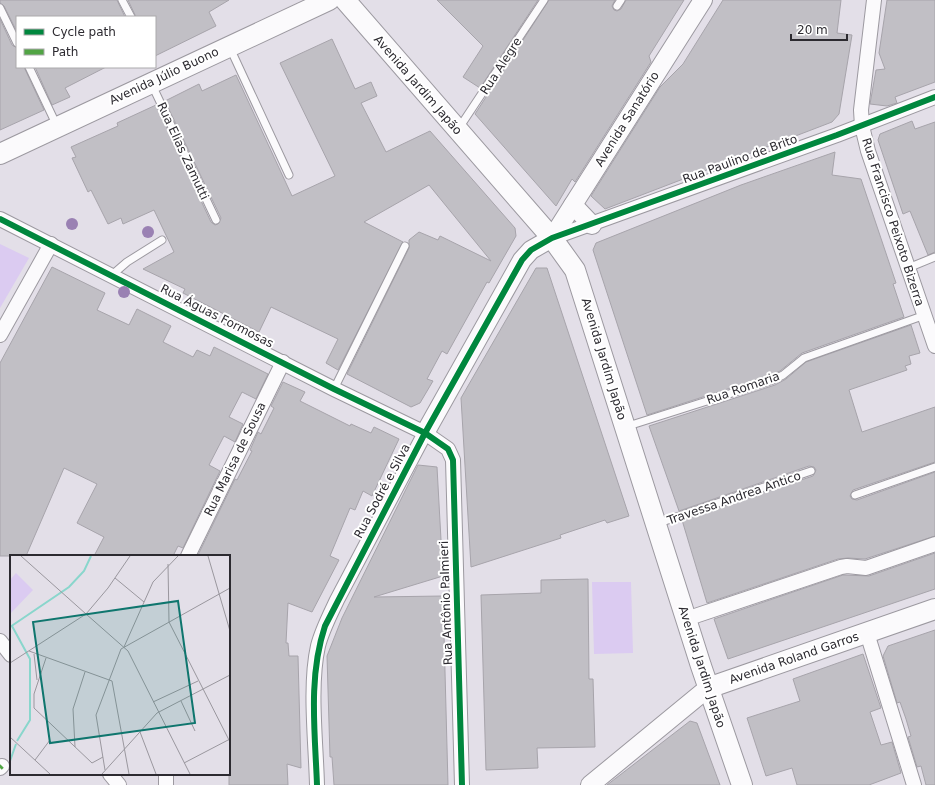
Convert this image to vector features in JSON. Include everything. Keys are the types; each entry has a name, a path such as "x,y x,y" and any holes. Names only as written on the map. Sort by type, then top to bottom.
{"main road":[{"name":"Avenida Júlio Buono","path":"0,154 156,78 329,0"},
{"name":"Avenida Jardim Japão","path":"345,0 552,238 575,270 708,688 742,785"},
{"name":"Avenida Roland Garros","path":"708,688 935,609"}],"street":[{"name":"Avenida Sanatório","path":"552,238 703,0"},
{"name":"Rua Francisco Peixoto Bizerra","path":"874,0 861,110 862,126 868,151 935,346"},
{"name":"Rua Paulino de Brito","path":"552,238 592,225 862,126 935,97"},
{"path":"573,205 592,225"},
{"name":"Rua Águas Formosas","path":"0,219 334,389 425,433"},
{"name":"Rua Sodré e Silva","path":"317,785 314,682 318,646 324,626 425,433 522,260 531,250 552,238"},
{"path":"0,336 51,244"},
{"name":"Rua Marisa de Sousa","path":"188,555 283,362"},
{"name":"Rua Antônio Palmieri","path":"425,433 448,449 453,460 462,785"},
{"path":"686,619 842,567 847,566 866,568 935,544"},
{"path":"867,633 914,785"},
{"path":"0,641 10,654"},
{"name":"Avenida Roland Garros","path":"590,785 708,688"},
{"path":"111,775 119,785"}],"lane":[{"path":"122,0 130,16"},
{"name":"Rua Alegre","path":"458,131 544,0"},
{"path":"0,8 16,41"},
{"path":"229,46 288,175"},
{"path":"29,68 57,126"},
{"name":"Rua Elias Zamutti","path":"156,78 216,220"},
{"path":"112,275 127,262 162,240"},
{"path":"334,389 405,246"},
{"path":"908,268 935,257"},
{"name":"Rua Romaria","path":"625,427 772,380 783,375 804,358 925,315"},
{"path":"855,495 935,467"},
{"name":"Travessa Andrea Antico","path":"656,524 811,471"}],"shaded area":[{"path":"0,244 29,258 0,308"},
{"path":"592,582 631,582 633,653 594,654"}],"building":[{"path":"0,0 117,0 125,16 16,16 16,30 4,6 0,3"},
{"path":"128,0 229,0 209,12 216,26 156,56 156,16 136,16"},
{"path":"437,0 538,0 480,88 463,77 483,46"},
{"path":"549,0 615,0 612,6 614,10 617,11 621,9 626,0 684,0 649,56 651,62 575,182 572,179 556,206 475,114"},
{"path":"723,0 841,0 837,33 852,35 839,114 832,122 605,209 591,196 660,87 683,64"},
{"path":"887,0 935,0 935,82 895,97 897,103 887,106 870,104 876,70 885,69 879,53"},
{"path":"0,19 12,45 16,47 16,68 24,68 44,110 0,130"},
{"path":"332,39 355,89 371,82 377,96 361,103 386,152 430,131 515,228 516,236 489,283 487,282 447,354 442,351 427,379 433,381 420,403 411,407 347,374 409,248 409,240 419,232 438,240 440,236 491,261 429,185 364,222 403,242 338,370 326,363 338,339 271,307 259,332 183,293 185,289 143,269 174,252 154,210 123,224 121,218 108,224 91,190 88,192 72,158 76,157 71,147 118,126 117,123 156,105 211,222 215,225 218,224 221,218 165,101 199,84 202,91 236,75 292,196 335,176 280,63"},
{"path":"35,68 104,68 65,88 70,97 52,105"},
{"path":"912,121 915,129 935,122 935,252 928,255 910,211 903,214 878,140 880,134"},
{"path":"835,152 832,175 861,179 896,283 893,284 904,317 802,353 780,371 771,375 647,415 593,250 596,243 741,185"},
{"path":"52,267 105,293 97,310 129,325 137,309 171,326 163,342 193,357 197,350 210,356 214,347 268,374 256,399 242,392 229,417 243,424 235,442 224,436 209,465 220,471 183,548 178,546 174,555 95,555 104,537 77,523 97,484 64,468 26,555 0,556 0,363"},
{"path":"536,268 547,268 629,516 607,523 605,520 560,535 561,538 471,567 461,398"},
{"path":"911,325 920,353 909,356 911,364 905,366 907,370 849,390 862,432 935,407 935,462 853,490 850,496 852,499 857,500 935,472 935,536 865,559 838,559 707,603 682,520 813,476 816,470 814,467 809,466 679,511 649,426 775,385 786,379 806,362"},
{"path":"283,382 305,392 300,401 350,426 351,424 371,433 374,427 399,439 372,496 363,491 355,510 350,508 330,556 339,560 312,612 288,603 286,643 288,643 289,656 298,656 301,768 287,764 288,785 229,785 230,555 198,555 235,479 237,480 252,451 250,450 258,432 261,434 274,408 271,406"},
{"path":"418,465 437,467 443,576 374,597 443,596 448,785 334,785 332,757 330,757 327,656 342,618"},
{"path":"935,553 935,589 728,659 714,619 843,575 869,576"},
{"path":"588,579 589,679 593,679 595,747 537,748 538,768 486,770 481,595 541,593 541,580"},
{"path":"935,630 935,785 926,785 921,766 917,767 908,737 911,736 906,719 900,702 897,703 883,656 888,646"},
{"path":"863,654 881,708 870,712 881,745 892,742 901,773 869,785 797,785 792,768 766,776 747,718 800,701 793,679"},
{"path":"690,721 697,723 720,785 607,785"}],"cycle path":[{"path":"317,785 314,685 316,665 325,626 425,433 522,260 531,250 552,238 837,135 935,97"},
{"path":"0,219 334,389 425,433 448,449 453,460 462,785"}]}
